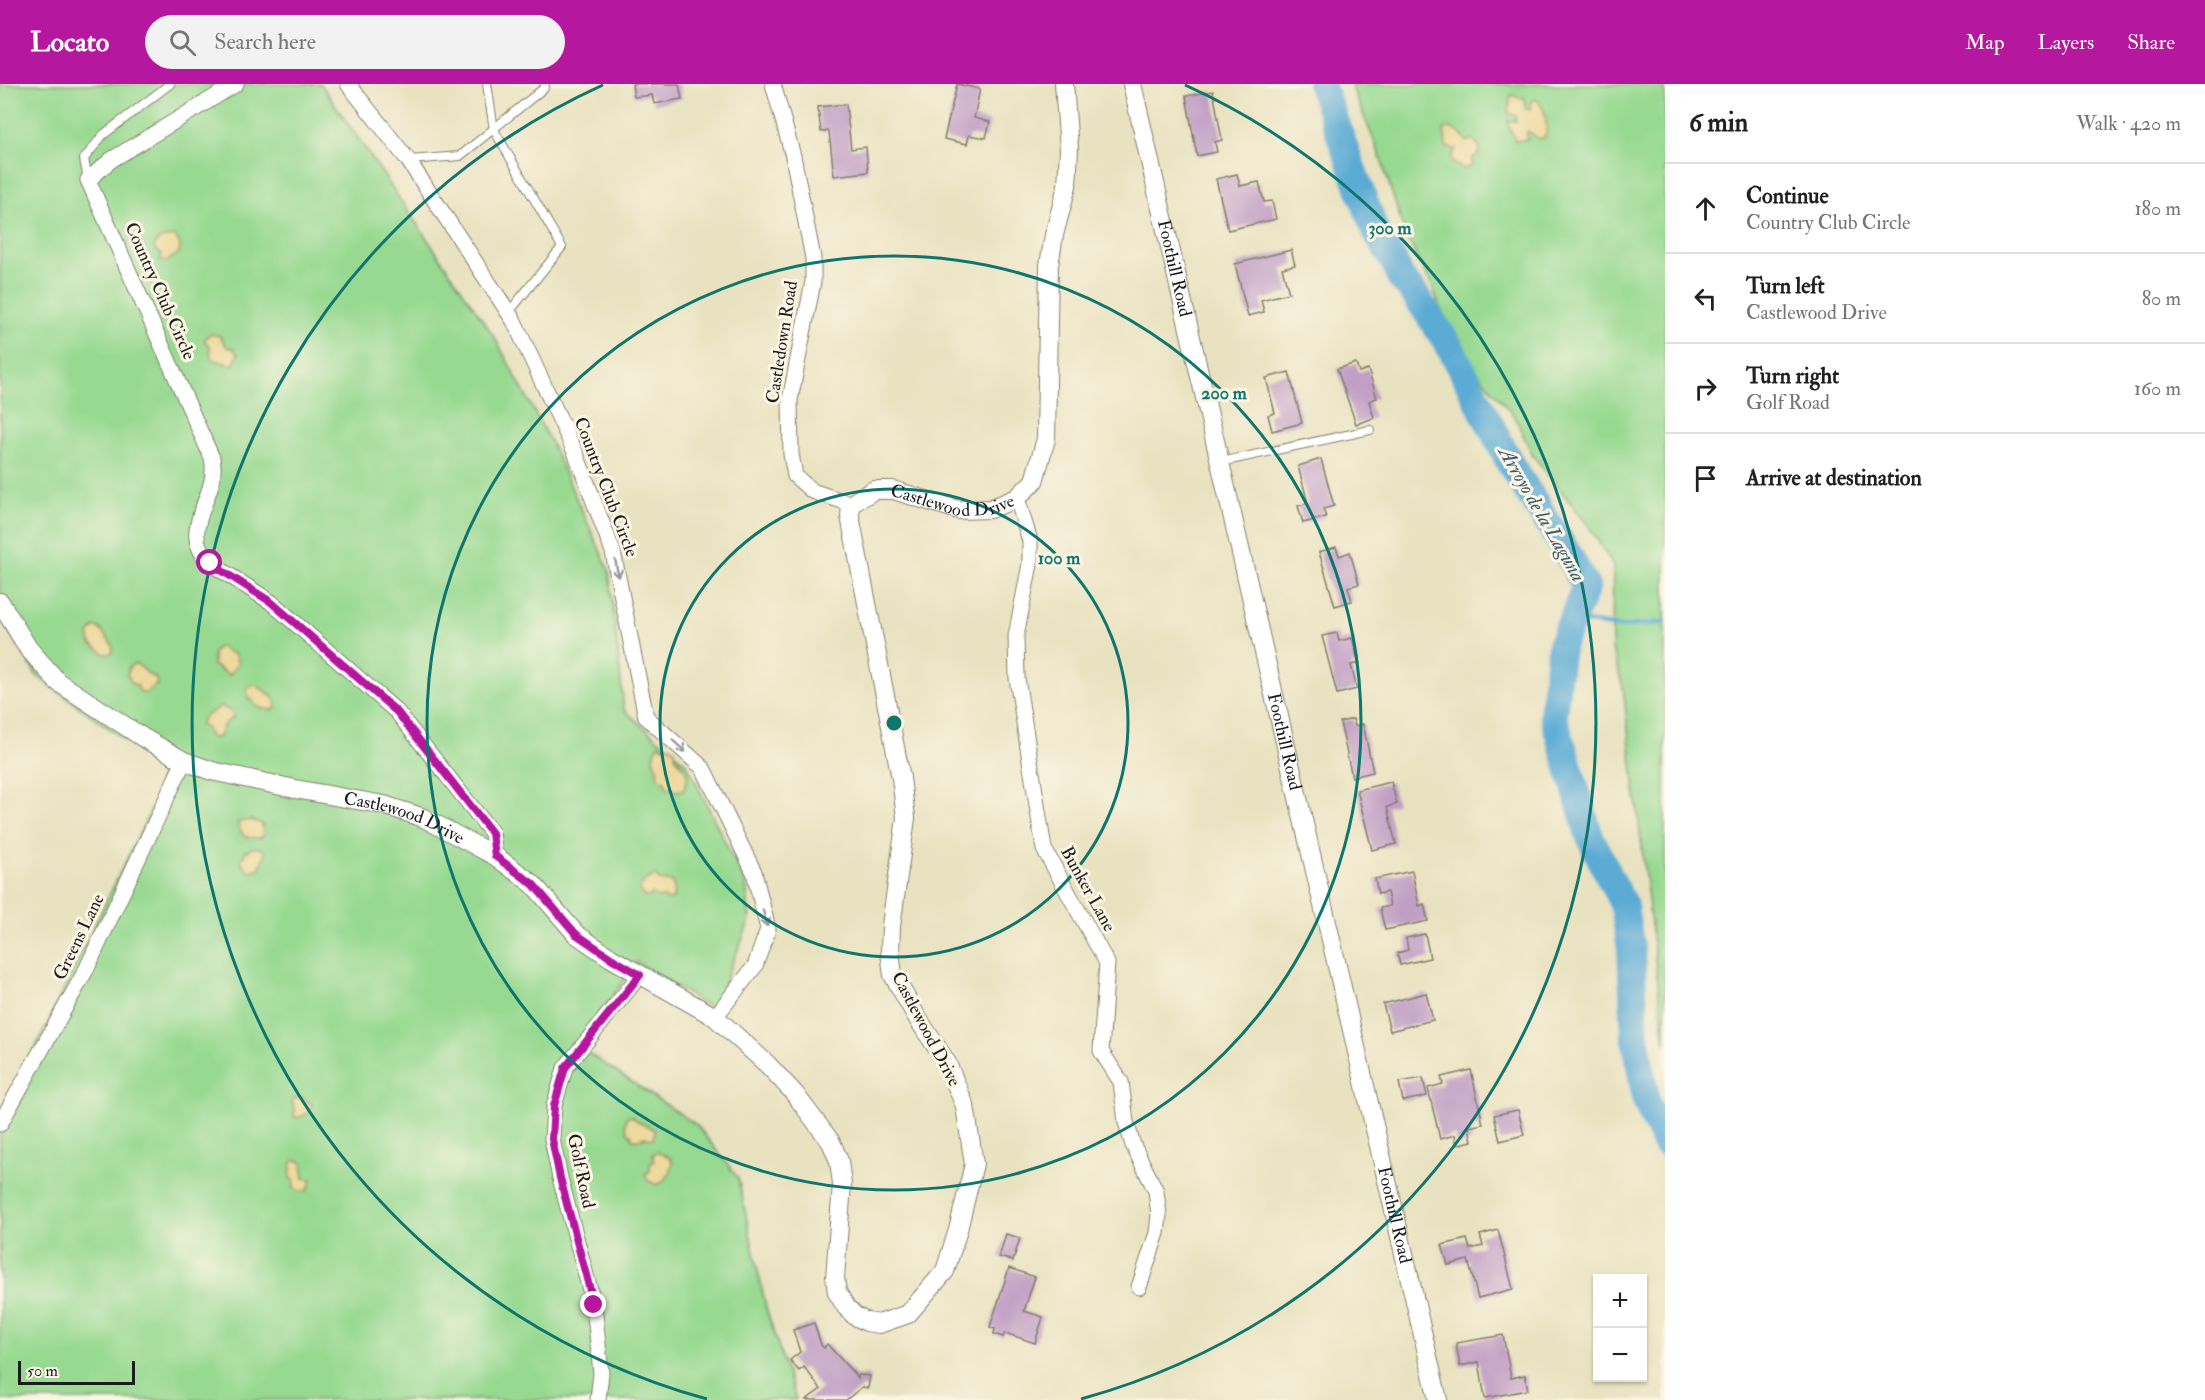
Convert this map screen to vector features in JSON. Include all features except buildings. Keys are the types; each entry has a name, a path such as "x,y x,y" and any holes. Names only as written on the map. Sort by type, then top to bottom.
{"street":[{"path":"88,180 111,160 236,84"},
{"name":"Country Club Circle","path":"348,84 408,160 509,312 576,454 614,552 646,717 703,768 754,872 768,929 755,966 715,1017"},
{"name":"Castledown Road","path":"773,84 793,156 813,258 813,282 790,400 795,476 812,491 851,504"},
{"name":"Castlewood Drive","path":"0,602 27,648 58,682 184,762 212,771 295,789 384,805 424,818 495,856 533,884 576,934 715,1017 768,1065 794,1093 831,1142 839,1161 842,1184 835,1278 837,1292 846,1307 861,1319 879,1324 908,1314 945,1271 958,1230 974,1164 965,1106 947,1063 892,975 891,926 906,818 902,778 850,516 851,504 874,490 893,490 958,510 990,509 1017,498 1034,481 1046,439 1049,265 1053,235 1067,186 1069,148 1064,84"},
{"name":"Foothill Road","path":"1132,84 1438,1400"},
{"name":"Country Club Circle","path":"88,180 212,458 215,469 214,480 196,527 196,539 206,558 271,602 397,712 492,833 495,856"},
{"name":"Bunker Lane","path":"1017,498 1030,537 1030,564 1016,636 1017,678 1044,849 1107,963 1101,1051 1121,1082 1126,1122 1134,1145 1156,1191 1159,1215 1157,1233 1139,1287"},
{"name":"Greens Lane","path":"0,1124 86,970 184,762"},
{"name":"Golf Road","path":"598,1400 601,1373 594,1305 560,1178 552,1139 554,1106 565,1068 640,971"}],"lane":[{"path":"88,180 84,159 103,135 170,84"},
{"path":"487,84 494,130 562,246 509,312"},
{"path":"408,160 460,156 544,88 545,84"},
{"path":"1220,463 1370,430"}],"green space":[{"path":"0,84 321,84 495,338 550,441 609,570 624,710 687,764 746,885 750,920 713,1010 637,962 577,1046 697,1125 738,1178 766,1308 796,1400 0,1400 0,1127 24,1071 157,797 160,777 157,768 143,753 37,676 0,616"},
{"path":"1351,84 1665,84 1665,1044 1623,687 1612,649 1613,565 1588,525 1532,454 1515,417 1464,357 1406,236 1379,153"}],"sand":[{"path":"1511,95 1525,97 1525,109 1530,110 1530,102 1536,99 1545,116 1545,137 1539,139 1528,131 1526,134 1529,139 1515,141 1507,120 1516,122 1516,116 1508,113"},
{"path":"1451,128 1463,136 1467,142 1472,139 1480,147 1479,153 1472,159 1472,166 1463,169 1453,163 1451,157 1456,149 1446,147 1444,129"},
{"path":"174,236 180,243 179,253 167,261 160,260 162,254 155,250 155,244 160,239"},
{"path":"208,335 220,336 227,347 233,348 238,354 233,365 211,359 210,346 204,341"},
{"path":"95,627 99,628 113,646 112,653 105,654 91,644 89,634"},
{"path":"221,647 228,653 234,653 238,663 229,675 213,665 213,654 216,648"},
{"path":"134,664 155,677 158,685 147,693 141,693 137,685 132,684 127,676 129,668"},
{"path":"253,685 272,697 276,708 272,710 260,708 248,698 247,688"},
{"path":"221,706 232,712 233,718 224,724 219,737 212,738 207,728 200,725 203,718"},
{"path":"657,745 669,746 675,750 675,757 687,776 683,790 674,791 671,787 667,788 665,781 657,775 658,770 653,758"},
{"path":"252,820 262,824 261,838 244,836 237,822"},
{"path":"250,848 262,848 265,854 259,869 251,872 242,864 241,858"},
{"path":"655,875 659,880 672,882 673,899 658,898 652,894 649,897 643,896 640,891 642,883"},
{"path":"303,1097 312,1106 307,1114 297,1118 294,1116 292,1101"},
{"path":"633,1116 634,1119 655,1130 653,1139 644,1137 632,1139 625,1125 627,1117"},
{"path":"657,1152 670,1157 673,1165 670,1168 671,1172 657,1185 648,1181 645,1174 650,1171 650,1163 654,1162 653,1154"},
{"path":"295,1160 302,1162 304,1178 312,1179 307,1191 298,1191 290,1178 292,1162"}],"waterway":[{"name":"Arroyo de la Laguna","path":"1321,84 1375,230 1401,278 1414,293 1450,347 1511,465 1567,552 1586,587 1561,646 1553,715 1590,837 1624,906 1631,950 1635,1035 1646,1100 1665,1143"},
{"path":"1572,620 1620,627 1665,622"}],"route":[{"path":"210,563 271,602 397,712 492,833 495,856 533,884 576,934 640,975 565,1068 554,1106 552,1139 560,1178 594,1305"}]}
